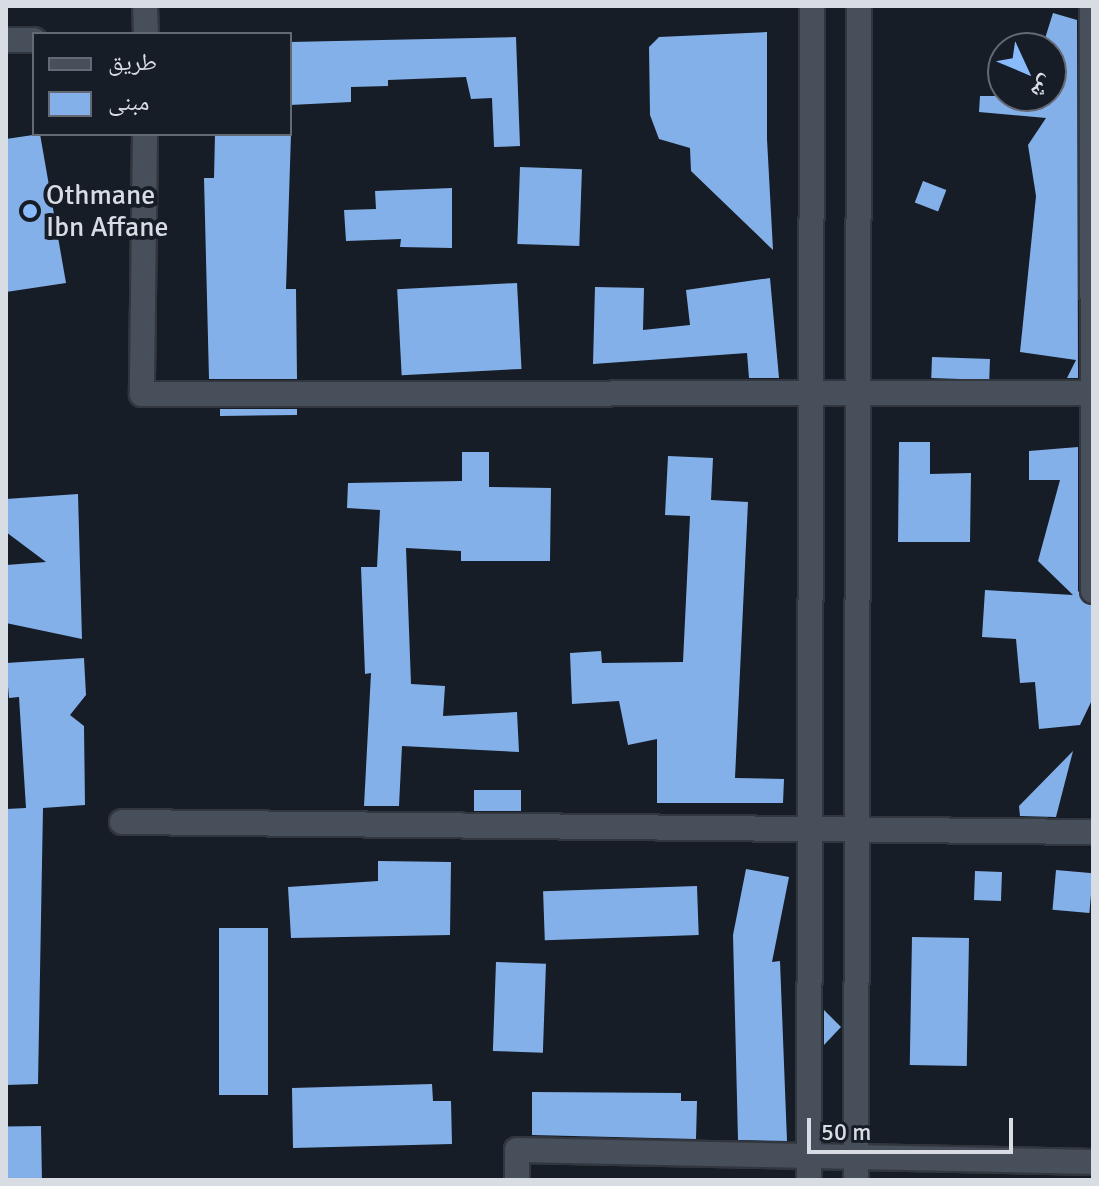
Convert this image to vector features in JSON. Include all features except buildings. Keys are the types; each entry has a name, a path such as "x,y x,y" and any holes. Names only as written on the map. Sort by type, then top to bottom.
{"street":[{"path":"145,6 146,32"},
{"path":"809,1169 812,6"},
{"path":"856,1171 859,6"},
{"path":"1092,6 1093,591"},
{"path":"6,40 32,40"},
{"path":"145,136 142,394 810,390 1093,393"},
{"path":"122,822 1093,832"},
{"path":"517,1180 517,1150 856,1171 1093,1162"}],"place":[{"name":"Othmane Ibn Affane","path":"30,211"}]}
